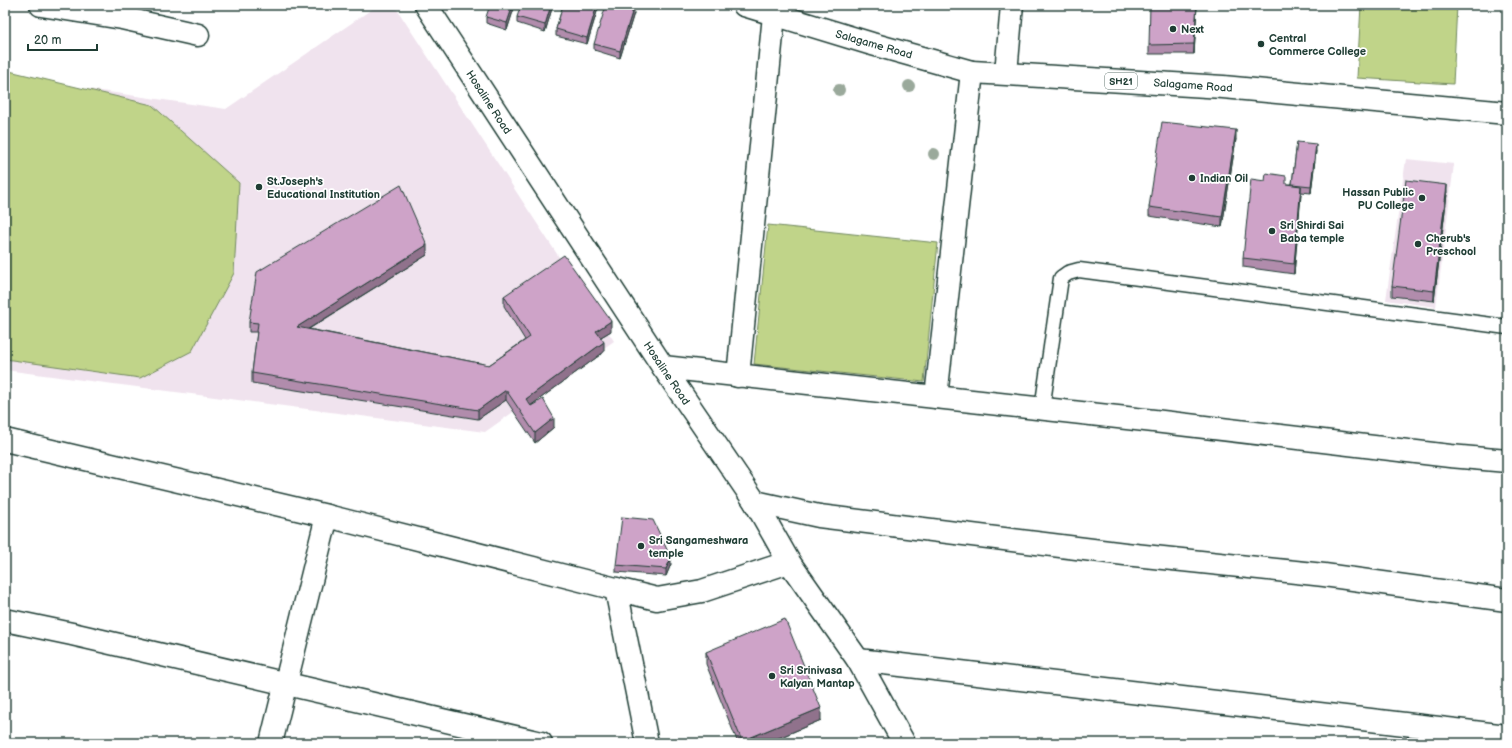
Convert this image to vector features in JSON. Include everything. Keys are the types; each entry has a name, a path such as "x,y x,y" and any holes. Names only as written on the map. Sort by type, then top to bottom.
{"street":[{"path":"41,5 123,12 198,35"},
{"name":"Hosaline Road","path":"426,5 663,368 755,502 789,562 858,660 904,743"},
{"name":"Salagame Road","path":"744,5 775,9 872,44 972,72 1223,87 1507,113"},
{"path":"1006,73 1012,5"},
{"path":"738,376 775,9"},
{"path":"936,397 972,72"},
{"path":"663,368 936,397 1450,456 1507,461"},
{"path":"5,440 327,516 657,598 702,591 789,562"},
{"path":"755,502 819,516 1125,554 1324,575 1507,600"},
{"path":"271,743 327,516"},
{"path":"616,589 646,743"},
{"path":"5,620 72,634 285,685 541,743"},
{"path":"858,660 1507,736"}],"lane":[{"path":"1042,409 1061,278 1068,273 1079,270 1507,327"}],"shaded area":[{"name":"St.Joseph's Educational Institution","path":"378,5 394,5 614,341 485,432 5,370 5,77 226,109"},
{"path":"1406,159 1454,164 1436,307 1386,300"}],"green space":[{"path":"1361,5 1457,5 1453,84 1357,78"},
{"path":"5,70 152,105 239,183 234,273 192,351 140,378 5,359"},
{"path":"768,225 938,243 924,382 754,364"}],"building":[{"path":"490,5 513,5 507,23 486,17"},
{"path":"521,5 551,5 545,25 517,17"},
{"path":"563,5 597,5 587,38 556,29"},
{"path":"606,5 634,6 620,51 594,44"},
{"name":"Next","path":"1150,5 1197,5 1194,44 1149,45"},
{"name":"Indian Oil","path":"1162,122 1236,130 1222,217 1149,207"},
{"path":"1297,142 1316,144 1311,186 1292,184"},
{"name":"Sri Shirdi Sai Baba temple","path":"1266,173 1286,176 1286,184 1301,186 1294,264 1243,258 1251,179 1265,181"},
{"path":"1406,180 1447,185 1434,291 1392,286"},
{"path":"401,185 427,245 297,327 489,365 530,337 504,296 564,255 611,321 596,331 604,342 526,399 531,406 543,399 554,418 535,433 506,390 478,410 252,373 258,323 249,322 257,272"},
{"name":"Sri Sangameshwara temple","path":"622,517 653,520 671,558 666,569 616,565"},
{"path":"785,619 821,708 742,741 706,652"}],"place":[{"name":"Next","path":"1173,29"},
{"name":"Central Commerce College","path":"1261,44"},
{"name":"Indian Oil","path":"1192,178"},
{"name":"St.Joseph's Educational Institution","path":"259,187"},
{"name":"Hassan Public PU College","path":"1422,198"},
{"name":"Sri Shirdi Sai Baba temple","path":"1272,231"},
{"name":"Cherub's Preschool","path":"1418,244"},
{"name":"Sri Sangameshwara temple","path":"641,546"},
{"name":"Sri Srinivasa Kalyan Mantap","path":"772,676"}]}
